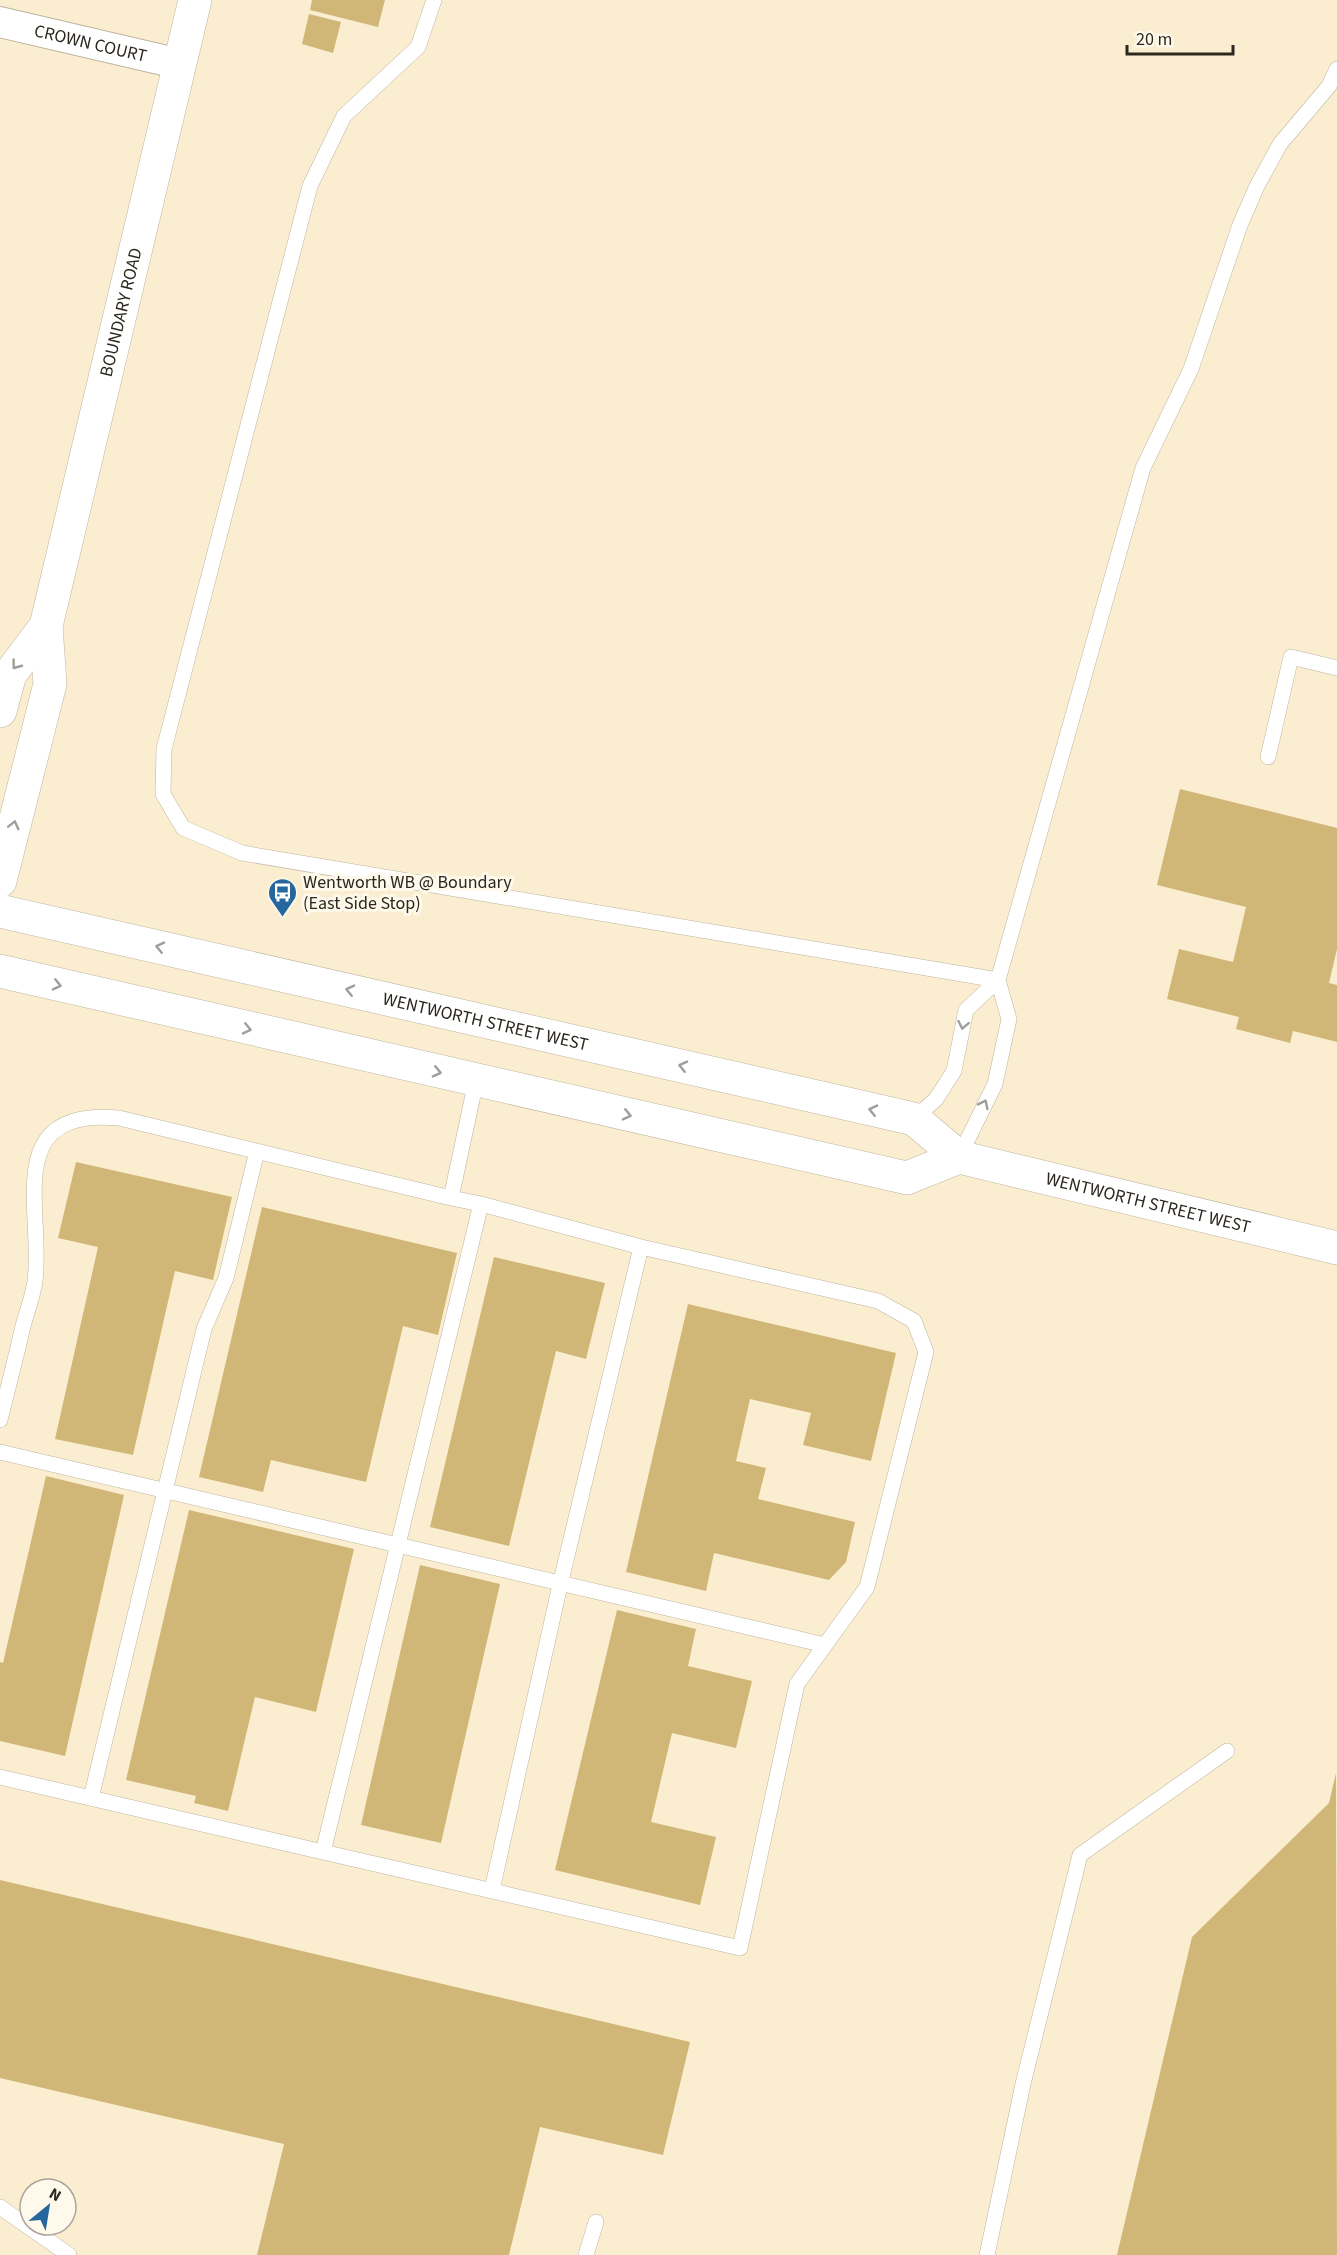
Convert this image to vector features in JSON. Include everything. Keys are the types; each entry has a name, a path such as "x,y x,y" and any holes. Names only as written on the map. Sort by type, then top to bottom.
{"main road":[{"name":"BOUNDARY ROAD","path":"0,881 50,684 46,626 195,0"},
{"name":"BOUNDARY ROAD","path":"0,711 10,674 46,626"},
{"name":"WENTWORTH STREET WEST","path":"0,911 914,1119 959,1157 1337,1248"},
{"path":"0,971 476,1082 907,1178 959,1157"}],"street":[{"name":"CROWN COURT","path":"0,22 180,64"}],"lane":[{"path":"435,0 418,47 345,116 310,186 164,749 163,794 183,828 243,853 998,980"},
{"path":"914,1119 936,1099 954,1071 966,1010 998,980 1143,468 1191,369 1240,225 1257,186 1280,144 1329,86 1337,69"},
{"path":"1268,757 1292,657 1337,668"},
{"path":"959,1157 995,1084 1009,1019 998,980"},
{"path":"452,1198 476,1082"},
{"path":"0,1419 35,1280 33,1175 40,1149 49,1135 65,1123 92,1115 119,1118 481,1204 641,1247 878,1301 914,1321 926,1352 867,1587 796,1684 740,1948 0,1777"},
{"path":"91,1798 204,1329 226,1278 257,1151"},
{"path":"323,1852 481,1204"},
{"path":"492,1890 560,1585 641,1247"},
{"path":"0,1452 397,1547 825,1645"},
{"path":"987,2255 1023,2084 1080,1855 1227,1751"},
{"path":"0,2207 69,2255"},
{"path":"586,2255 596,2222"}],"shaded area":[{"path":"0,0 1337,0 1337,2255 0,2255"}],"building":[{"path":"312,0 385,0 378,27 310,10"},
{"path":"309,14 341,22 333,53 302,44"},
{"path":"1180,789 1337,828 1337,949 1329,983 1337,985 1337,1042 1293,1031 1290,1043 1236,1029 1239,1017 1167,999 1179,949 1233,962 1246,907 1157,885"},
{"path":"76,1162 232,1197 213,1280 175,1271 133,1455 55,1439 98,1247 58,1238"},
{"path":"262,1207 457,1253 438,1335 403,1326 366,1482 271,1460 263,1492 199,1477"},
{"path":"494,1257 605,1283 586,1359 556,1351 509,1546 430,1527"},
{"path":"688,1304 896,1353 871,1461 803,1445 811,1413 750,1399 736,1461 766,1468 758,1499 855,1522 846,1562 829,1580 714,1553 706,1591 626,1572"},
{"path":"46,1476 124,1495 65,1756 0,1741 0,1662 3,1663"},
{"path":"189,1510 354,1549 316,1712 255,1697 228,1811 194,1803 196,1796 126,1780"},
{"path":"420,1565 500,1584 441,1843 361,1825"},
{"path":"617,1610 696,1629 688,1666 752,1681 736,1748 672,1733 651,1822 716,1837 700,1905 555,1870"},
{"path":"1336,1773 1337,2255 1117,2255 1192,1937 1329,1803"},
{"path":"0,1880 690,2042 663,2155 540,2127 509,2255 257,2255 284,2144 0,2078"}],"place":[{"name":"Wentworth WB @ Boundary (East Side Stop)","path":"282,918"}]}
